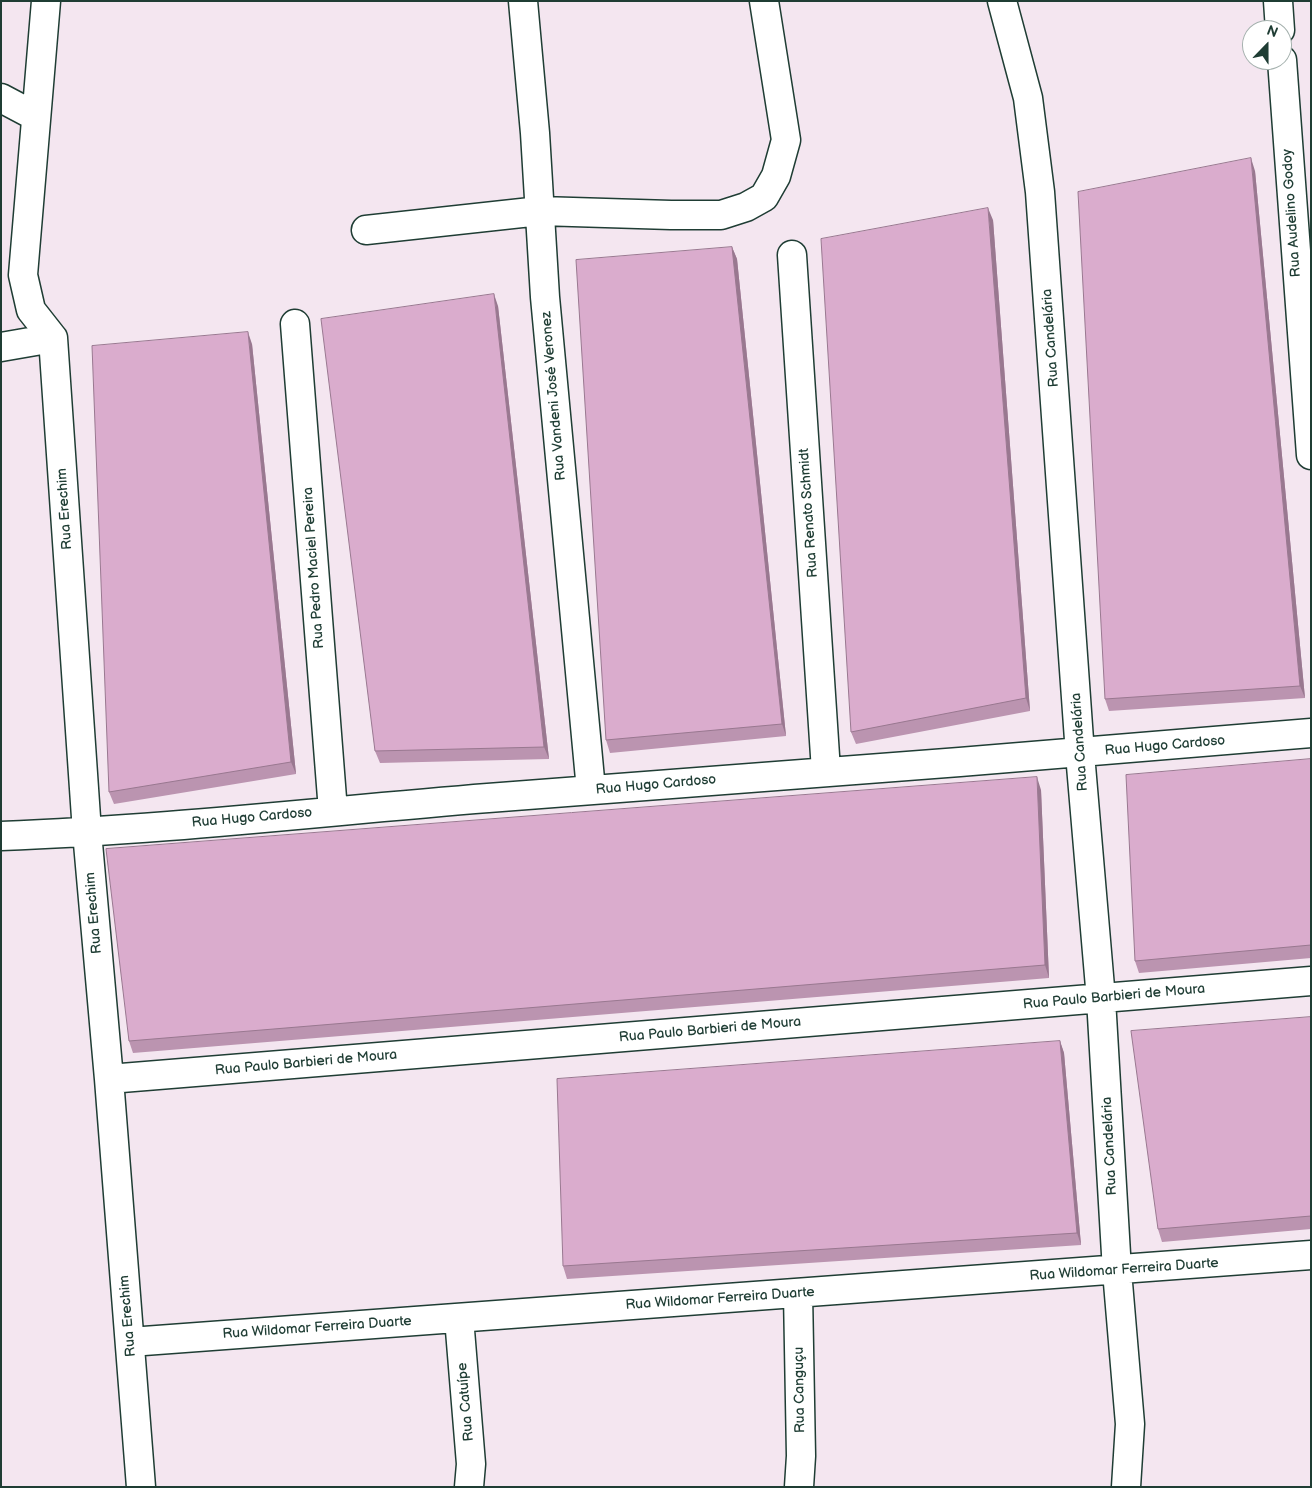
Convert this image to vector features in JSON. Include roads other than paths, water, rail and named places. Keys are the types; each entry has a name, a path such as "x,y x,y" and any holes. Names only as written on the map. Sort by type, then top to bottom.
{"street":[{"path":"1,347 53,338 31,310 22,275 46,1"},
{"name":"Rua Vandeni José Veronez","path":"523,1 535,133 545,298 591,790"},
{"path":"366,230 540,211 671,216 721,215 746,207 764,197 776,176 786,140 764,1"},
{"name":"Rua Candelária","path":"1002,1 1028,98 1040,192 1080,754 1101,998 1117,1271 1130,1424 1126,1487"},
{"path":"1278,1 1279,20"},
{"name":"Rua Audelino Godoy","path":"1283,70 1304,268 1311,455"},
{"path":"1,98 36,116"},
{"name":"Rua Renato Schmidt","path":"792,255 826,771"},
{"name":"Rua Pedro Maciel Pereira","path":"295,324 333,811"},
{"name":"Rua Erechim","path":"53,338 87,832 109,1080 141,1487"},
{"name":"Rua Hugo Cardoso","path":"1,836 87,832 826,771 1080,754 1311,733"},
{"name":"Rua Paulo Barbieri de Moura","path":"109,1080 1311,981"},
{"name":"Rua Wildomar Ferreira Duarte","path":"130,1342 1117,1271 1311,1255"},
{"name":"Rua Canguçu","path":"798,1293 801,1456 799,1487"},
{"name":"Rua Catuípe","path":"459,1318 470,1464 469,1487"}]}
